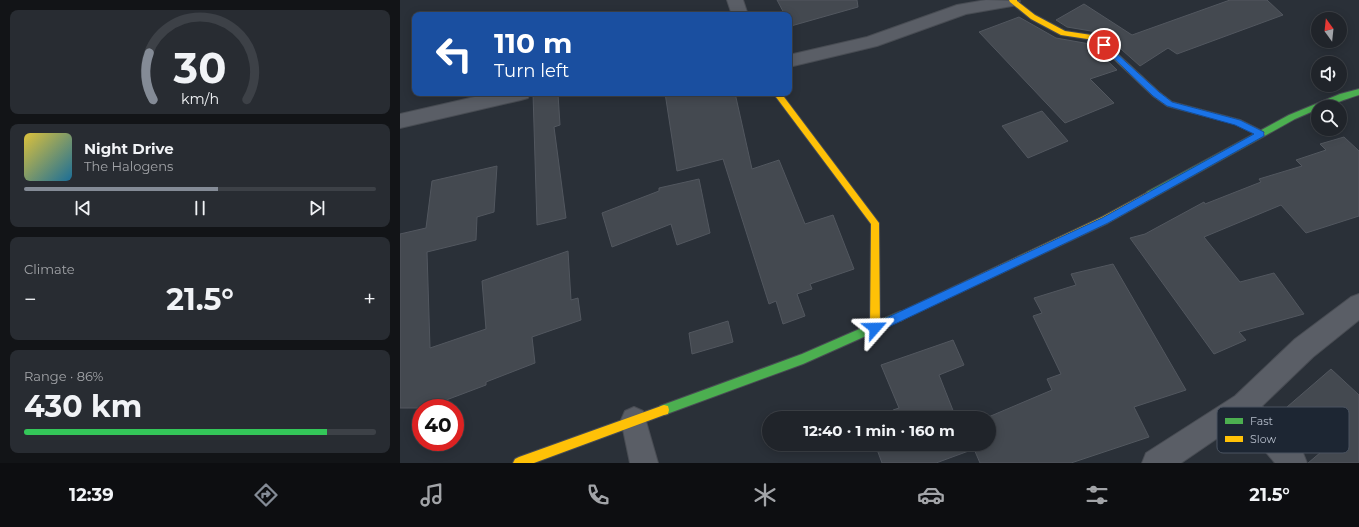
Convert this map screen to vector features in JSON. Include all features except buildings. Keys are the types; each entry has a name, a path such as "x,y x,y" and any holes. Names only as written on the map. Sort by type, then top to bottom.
{"street":[{"path":"735,0 739,12"},
{"path":"792,60 871,42 964,9 1013,1 1033,17 1063,32 1096,38 1114,52 1156,94 1170,104 1237,122 1261,134"},
{"path":"520,463 634,420 803,360 875,328 1105,220 1292,117 1343,96 1359,92"},
{"path":"400,121 507,96"},
{"path":"779,96 875,223 875,328"},
{"path":"1241,407 1304,348 1359,305"},
{"path":"634,420 644,463"},
{"path":"1156,463 1217,423"},
{"path":"1285,453 1293,463"}],"traffic: fast":[{"path":"1150,195 1292,117 1343,96 1359,92"},
{"path":"664,410 803,359 901,316"}],"traffic: slow":[{"path":"1014,0 1012,1 1033,17 1063,33 1096,38 1156,94 1170,104 1237,122 1261,134"},
{"path":"779,96 875,223 875,328"},
{"path":"901,316 1105,220 1150,195"},
{"path":"519,463 664,410"}],"route":[{"path":"875,328 1008,268 1105,220 1261,134 1237,122 1170,104 1156,94 1124,64 1114,52 1104,45"}]}
